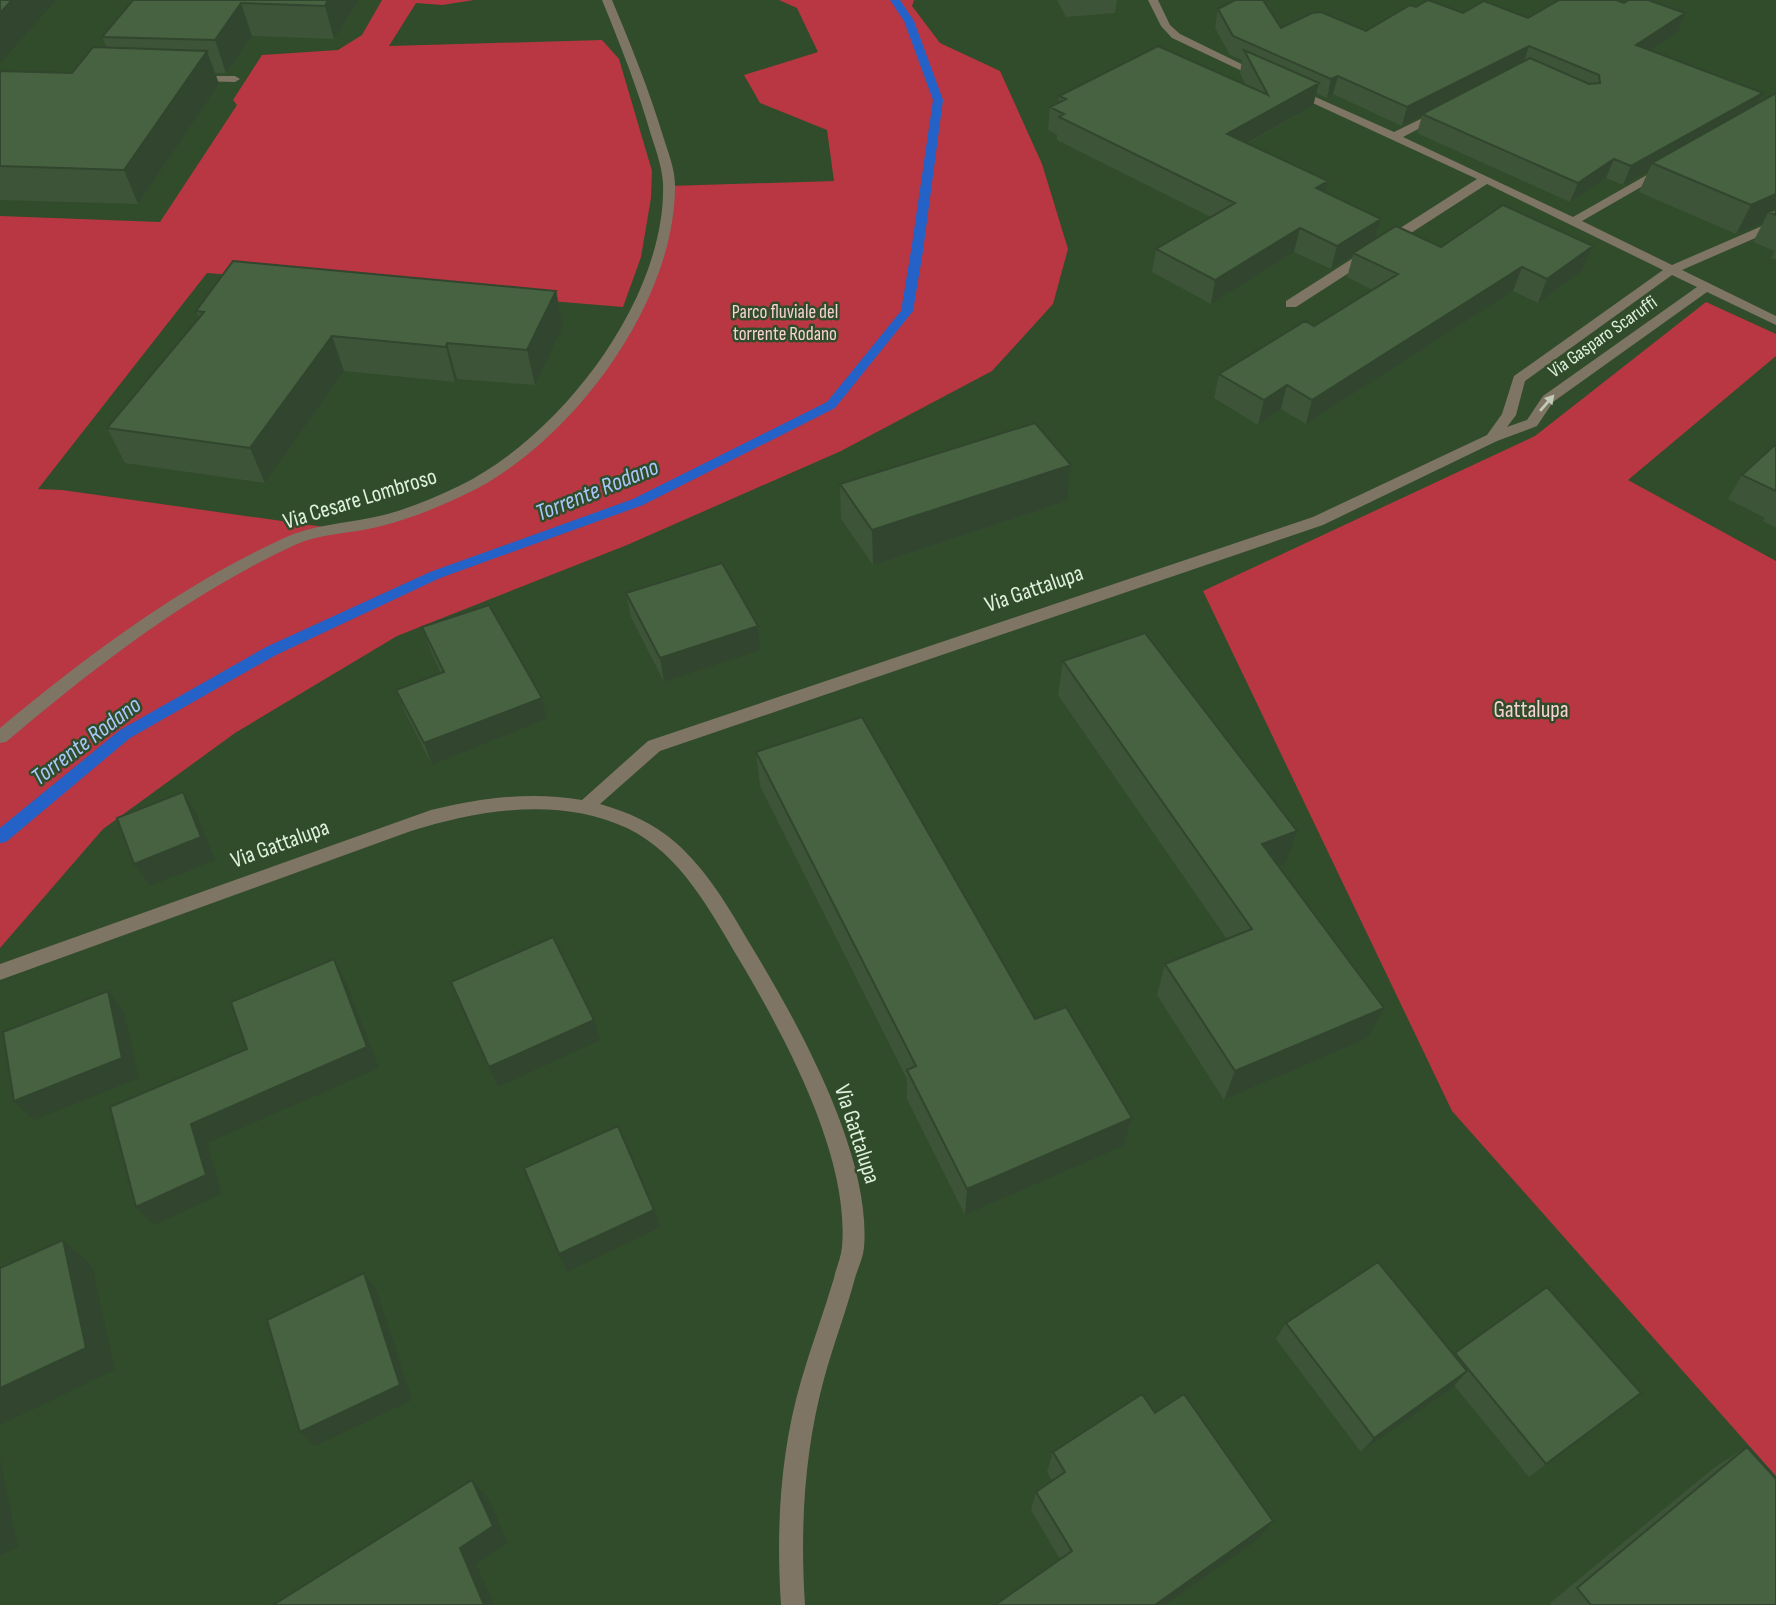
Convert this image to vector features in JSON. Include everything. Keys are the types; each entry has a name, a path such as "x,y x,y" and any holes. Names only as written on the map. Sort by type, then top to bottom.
{"street":[{"name":"Via Cesare Lombroso","path":"0,737 142,626 257,558 295,539 331,528 366,524 408,513 496,473 520,456 578,393 625,332 660,259 669,186 643,87 607,0"},
{"path":"1153,0 1166,26 1176,36 1269,79"},
{"path":"180,78 235,79"},
{"name":"Via Gasparo Scaruffi","path":"1281,85 1396,136 1776,321"},
{"path":"1396,136 1454,106"},
{"path":"1574,222 1681,160"},
{"path":"1291,304 1486,179"},
{"name":"Via Gasparo Scaruffi","path":"1492,438 1509,415 1519,379 1670,271 1776,224"},
{"name":"Via Gasparo Scaruffi","path":"1318,521 1492,438 1532,423 1548,399 1705,288"},
{"name":"Via Gattalupa","path":"586,807 654,746 691,731 1318,521"},
{"name":"Via Gattalupa","path":"0,972 403,827 476,807 557,803 586,807 654,835 691,869 768,988 807,1067 838,1147 847,1183 853,1247 834,1321 810,1391 796,1466 789,1556 793,1605"}],"green space":[{"name":"Parco fluviale del torrente Rodano","path":"382,0 474,0 442,5 416,3 389,46 602,40 619,59 652,171 651,198 641,257 623,307 207,273 38,489 62,490 331,528 373,526 438,501 520,456 602,363 660,259 669,186 834,181 827,130 760,103 744,75 818,52 797,8 779,0 914,0 912,6 940,43 1000,71 1042,164 1068,249 1053,304 992,371 841,451 627,545 397,636 235,733 103,829 0,948 0,216 160,222 237,105 233,100 262,55 338,50 362,35"},
{"name":"Gattalupa","path":"1706,302 1776,334 1776,356 1628,480 1776,561 1776,1476 1452,1111 1203,591 1535,436"}],"building":[{"path":"0,0 12,0 0,13"},
{"path":"133,0 328,0 325,6 241,3 215,40 102,37"},
{"path":"1235,0 1263,0 1281,28 1312,13 1321,12 1366,31 1410,5 1416,7 1428,0 1463,13 1484,1 1528,18 1559,0 1616,0 1624,3 1629,0 1648,0 1685,13 1636,45 1763,93 1631,166 1614,159 1578,183 1422,114 1530,58 1589,84 1600,83 1599,75 1529,46 1407,107 1338,76 1331,79 1233,36 1218,9"},
{"path":"1158,46 1268,95 1244,50 1319,83 1227,134 1328,181 1316,188 1381,219 1337,246 1300,228 1215,280 1156,249 1235,203 1059,117 1064,114 1050,107 1066,99 1059,96"},
{"path":"93,47 207,51 124,170 0,166 0,71 72,73"},
{"path":"1776,93 1776,194 1751,205 1652,163"},
{"path":"1503,205 1593,246 1547,279 1522,267 1312,400 1287,385 1264,400 1219,374 1305,321 1314,326 1398,274 1353,253 1396,226 1441,247"},
{"path":"233,261 556,291 527,350 447,343 446,347 332,336 250,448 107,428 204,312 196,311"},
{"path":"1035,423 1071,465 872,530 840,484"},
{"path":"1776,444 1776,491 1742,475"},
{"path":"722,563 758,626 660,658 626,593"},
{"path":"489,605 542,698 424,743 396,690 444,672 422,627"},
{"path":"1145,633 1297,831 1262,844 1384,1008 1235,1071 1165,964 1252,929 1063,661"},
{"path":"862,717 1035,1019 1066,1007 1132,1118 967,1189 907,1070 916,1066 756,752"},
{"path":"183,792 201,837 134,864 117,818"},
{"path":"553,937 594,1020 489,1067 451,982"},
{"path":"334,959 367,1047 191,1124 206,1175 136,1207 110,1107 247,1049 231,1002"},
{"path":"108,991 122,1058 14,1101 3,1032"},
{"path":"618,1126 654,1210 559,1254 524,1168"},
{"path":"63,1240 86,1348 0,1388 0,1268"},
{"path":"1378,1262 1467,1371 1374,1438 1286,1323"},
{"path":"364,1273 400,1385 300,1432 267,1320"},
{"path":"1547,1287 1641,1393 1546,1464 1455,1353"},
{"path":"1142,1394 1155,1413 1184,1394 1273,1521 1155,1605 995,1605 1072,1551 1036,1492 1065,1472 1053,1452"},
{"path":"1747,1447 1776,1479 1776,1605 1591,1605 1577,1588"},
{"path":"472,1480 493,1526 460,1548 484,1605 273,1605"}],"waterway":[{"name":"Torrente Rodano","path":"0,837 125,734 271,651 435,575 638,502 831,405 907,311 917,251 938,100 909,21 895,0"}]}
